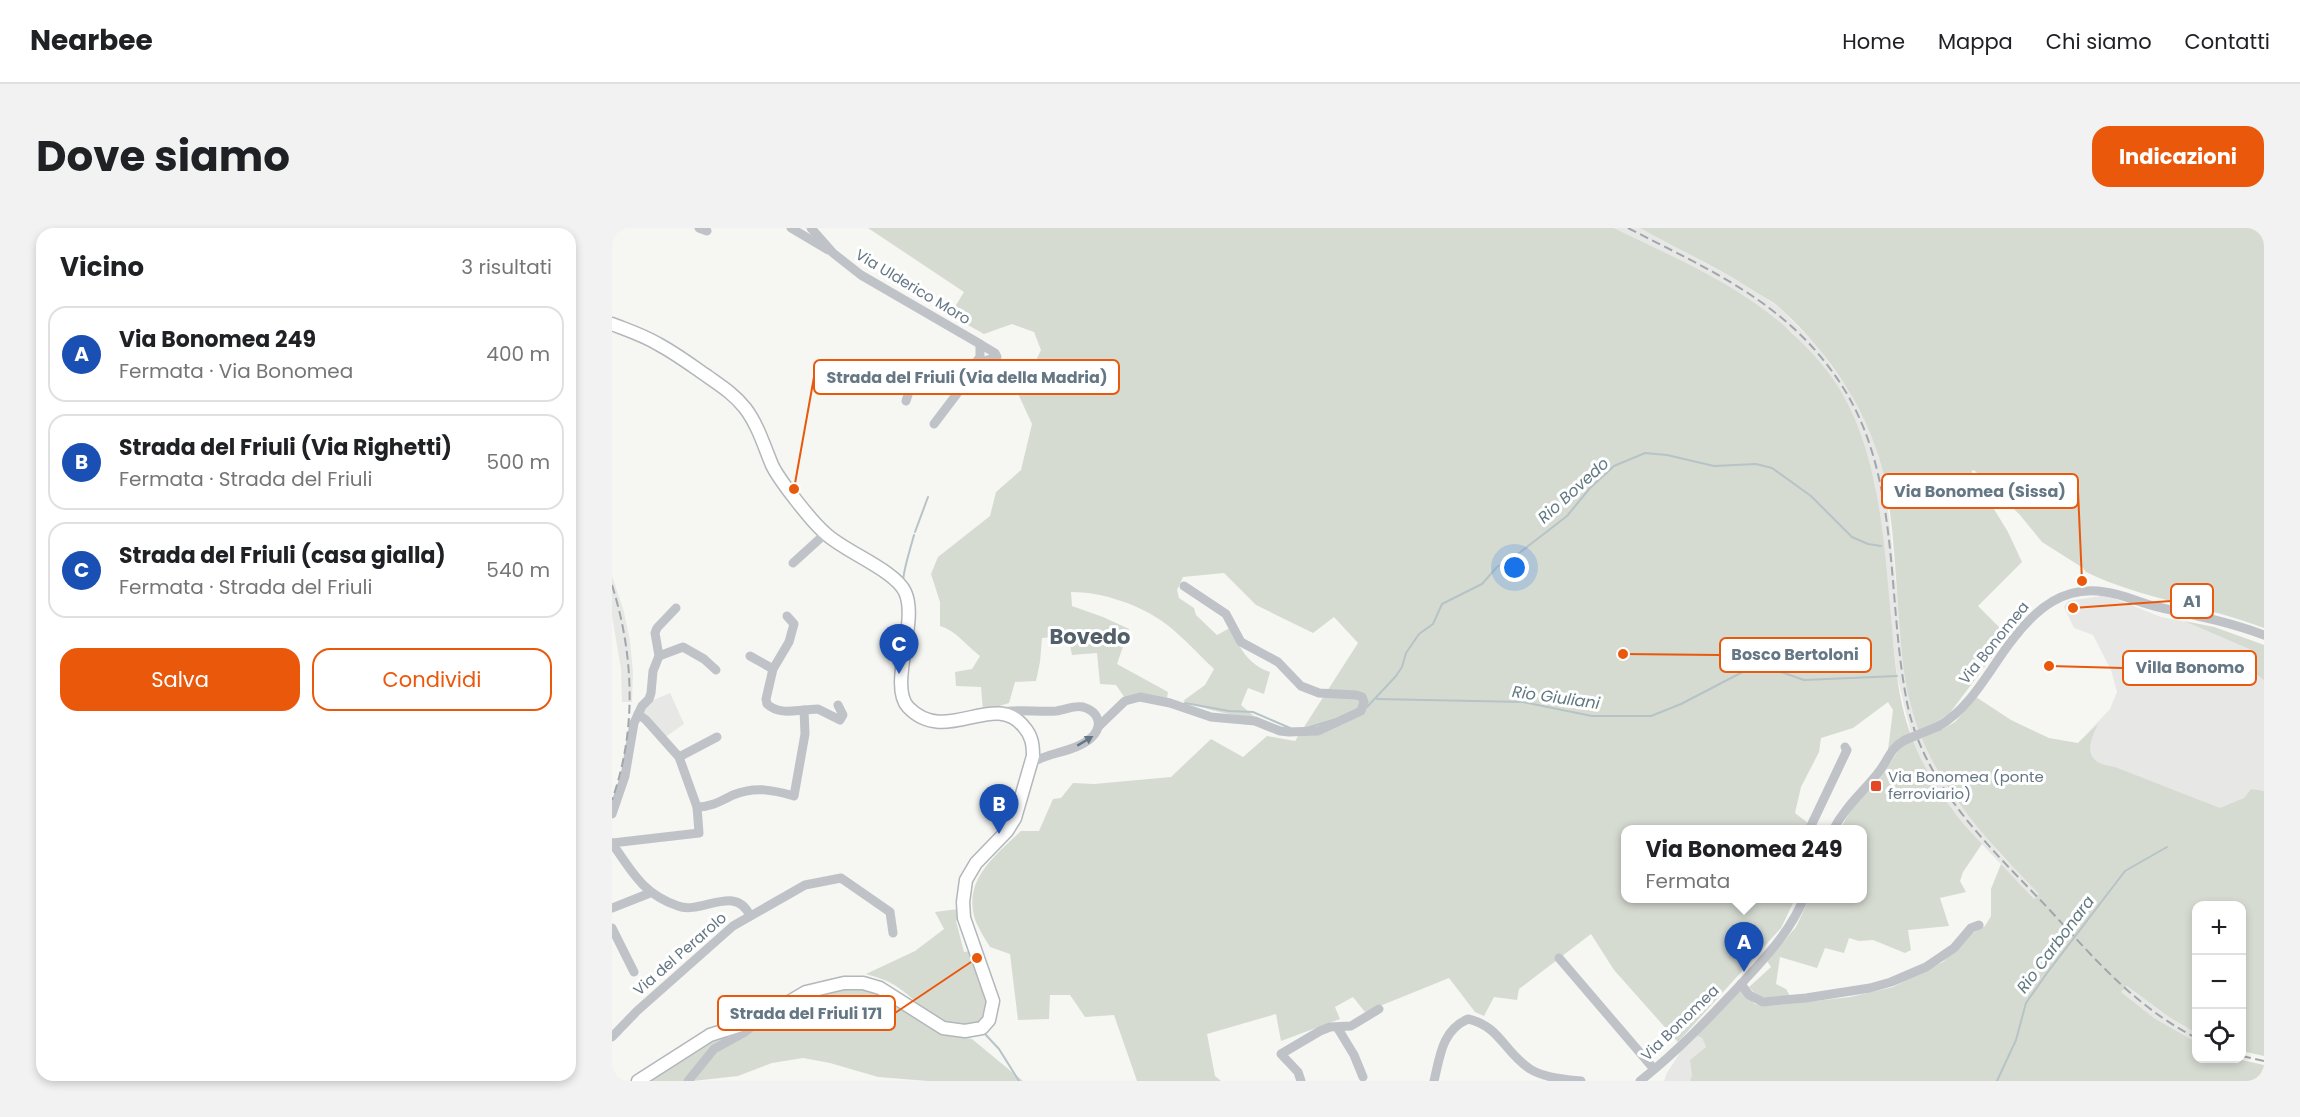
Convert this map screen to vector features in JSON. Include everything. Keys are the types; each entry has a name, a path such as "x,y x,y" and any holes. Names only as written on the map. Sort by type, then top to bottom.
{"main road":[{"path":"612,324 656,342 731,393 745,407 754,422 778,475 825,534 897,582 905,591 908,621 901,688 904,702 909,708 926,720 946,723 1000,712 1018,719 1028,731 1034,747 1015,818 1007,831 973,867 964,890 964,918 993,1001 991,1014 985,1025 972,1031 943,1028 920,1015 887,991 873,985 854,983 832,985 806,992 760,1019 700,1040 638,1081"}],"street":[{"name":"Via Ulderico Moro","path":"791,228 832,253 861,275 995,353 997,357 981,362 934,424"},
{"name":"Via Ulderico Moro","path":"811,228 832,253"},
{"name":"Via Ulderico Moro","path":"906,401 916,376 939,378 966,374 980,357 980,344"},
{"path":"792,563 825,534"},
{"path":"1031,763 1090,740 1099,726 1125,701 1140,697 1159,699 1211,717 1255,722 1289,732 1318,731 1361,711 1364,702 1362,697 1356,694 1319,693 1301,686 1278,662 1241,642 1226,614 1184,586"},
{"name":"Via Bonomea","path":"1836,825 1852,802 1878,773 1897,744 1939,726 1956,714 2038,610 2074,593 2106,592 2264,635"},
{"path":"612,814 625,776 638,714 649,699 653,671 659,656 655,633 676,608"},
{"path":"788,616 794,624 792,635 773,669 767,704 780,711 818,709 840,720 843,715 838,705"},
{"path":"659,656 683,647 704,658 716,670"},
{"path":"750,656 773,669"},
{"path":"1000,712 1028,709 1058,711 1082,707 1094,713 1099,726"},
{"path":"697,807 714,805 754,789 794,796 805,734 804,710"},
{"path":"638,714 679,757 697,807 699,833 612,843 638,881 650,893 681,908 732,901 744,906 750,916"},
{"path":"679,757 717,737"},
{"path":"1811,825 1847,750 1845,747"},
{"name":"Via del Perarolo","path":"612,1037 720,937 750,916 805,885 840,879 890,912 892,933"},
{"path":"612,908 650,893"},
{"name":"Via Bonomea","path":"1640,1081 1686,1042 1758,966 1785,932 1801,903"},
{"path":"1741,984 1749,995 1763,1002 1870,988 1926,967 1954,948 1971,928 1979,925"},
{"path":"612,928 634,972"},
{"path":"1559,958 1654,1070"},
{"path":"1300,1081 1298,1072 1281,1054 1320,1031 1350,1026 1379,1009"},
{"path":"688,1081 714,1049 745,1032 760,1019"},
{"path":"1434,1081 1446,1036 1455,1026 1468,1019 1493,1029 1514,1056 1529,1068 1548,1077 1581,1081"},
{"path":"1337,1027 1354,1055 1363,1077"}],"shaded area":[{"path":"868,228 1614,228 1708,274 1753,301 1793,334 1826,370 1842,393 1866,449 1879,507 1896,671 1909,729 1920,757 1935,784 1961,821 1982,844 1963,872 1960,881 1966,892 1940,898 1949,926 1908,930 1911,950 1905,953 1873,940 1859,941 1849,938 1844,953 1825,948 1817,968 1780,957 1776,984 1786,989 1790,996 1762,997 1749,987 1771,967 1767,961 1796,927 1807,903 1867,903 1867,825 1842,825 1853,807 1878,781 1901,747 1905,745 1904,737 1888,750 1893,710 1888,702 1853,728 1821,738 1819,752 1801,787 1795,813 1808,823 1807,825 1621,825 1621,903 1793,903 1781,928 1678,1042 1614,970 1591,934 1519,989 1517,1000 1494,997 1484,1016 1475,1012 1449,978 1365,1012 1353,997 1335,1007 1340,1019 1281,1041 1276,1014 1207,1034 1215,1076 1221,1081 1137,1081 1114,1015 1085,1017 1070,995 1050,995 1049,1019 1018,1020 1010,954 990,947 976,922 973,907 973,894 977,882 991,860 1021,831 1039,831 1053,799 1061,798 1073,783 1094,784 1171,777 1211,739 1243,757 1267,736 1295,741 1358,643 1334,617 1313,633 1256,605 1224,573 1183,577 1177,590 1179,598 1194,608 1196,615 1217,635 1230,628 1241,649 1250,660 1270,672 1264,694 1248,688 1241,705 1256,718 1237,715 1210,710 1183,701 1205,685 1214,669 1166,624 1145,611 1121,601 1096,594 1071,592 1072,606 1129,629 1117,664 1168,692 1167,698 1141,695 1125,698 1116,685 1100,684 1097,653 1072,655 1068,636 1042,638 1036,681 1015,682 1009,703 983,711 981,687 956,686 955,672 972,669 980,656 956,635 940,626 940,602 931,574 938,557 990,516 996,492 1021,470 1032,424 1015,387 1031,371 1041,350 1034,332 1012,324 984,334 950,315 964,292"},
{"path":"1614,228 1640,228 1742,283 1779,307 1818,347 1850,392 1872,435 1885,480 1905,670 1911,705 1921,737 1953,797 2000,854 2040,894 2035,900 1945,802 1927,772 1913,741 1897,676 1875,484 1865,448 1853,418 1822,365 1793,333 1764,310 1724,284"},
{"path":"1640,228 2264,228 2264,628 2219,613 2152,596 2108,582 2086,572 2042,542 2020,515 1972,470 1972,474 1986,490 1989,501 2008,532 2022,562 1978,606 2008,636 1949,714 1938,721 1941,730 1955,722 1976,697 2011,720 2049,738 2078,743 2098,724 2090,748 2093,758 2098,762 2220,808 2244,798 2251,789 2264,791 2264,1056 2246,1052 2246,901 2192,901 2192,1031 2127,986 2121,992 2154,1018 2192,1040 2192,1063 2246,1063 2246,1061 2264,1065 2264,1081 1690,1081 1692,1075 1690,1060 1706,1047 1702,1038 1697,1036 1740,990 1755,1004 1770,1006 1850,997 1893,987 1943,962 1972,933 1985,926 1991,916 1991,889 2001,864 2034,899 2039,894 1980,831 1946,785 1920,734 1908,694 1904,669 1888,496 1879,456 1859,409 1832,366 1799,327 1778,306 1724,273"},
{"path":"612,576 624,612 630,641 633,672 632,702 622,702 621,669 612,616"},
{"path":"2101,596 2113,598 2161,617 2214,627 2264,645 2264,1045 2246,931 2246,901 2192,901 2078,743 2110,709 2117,692 2111,670 2093,635 2074,628 2064,607 2068,601"},
{"path":"2184,621 2214,627 2264,645 2264,680 2251,670 2254,651"},
{"path":"670,693 684,724 664,738 642,713 649,702"},
{"path":"958,909 960,919 956,921 964,952 971,951 986,997 985,1014 974,1025 951,1023 933,1016 896,986 866,974 915,951 944,929 935,912"},
{"path":"2127,986 2192,1031 2192,1040 2154,1018 2121,992"},
{"path":"853,987 882,992 936,1030 972,1039 1023,1081 928,1081 878,1077 803,1058 772,1063 738,1076 693,1081 714,1054 794,1000"},
{"path":"747,1029 729,1037 684,1081 646,1081 713,1039"},
{"path":"1697,1036 1702,1038 1706,1047 1690,1081 1664,1081 1681,1051"}],"waterway":[{"name":"Rio Bovedo","path":"1367,707 1396,676 1402,667 1406,653 1419,634 1433,624 1442,604 1482,584 1497,567 1514,557 1567,516 1590,488 1614,466 1645,453 1667,455 1714,466 1756,464 1772,468 1811,496 1852,537 1868,544 1881,546"},
{"path":"915,532 928,497"},
{"path":"903,580 914,535"},
{"name":"Rio Giuliani","path":"1377,699 1523,702 1592,716 1651,716 1681,704 1758,664 1804,680 1897,676"},
{"name":"Rio Bovedo","path":"1185,703 1229,711 1253,712 1290,728"},
{"name":"Rio Bovedo","path":"1307,728 1333,720"},
{"name":"Rio Carbonara","path":"1997,1081 2016,1040 2026,1003 2047,973 2125,871 2167,847"},
{"path":"984,1033 999,1049 1019,1081"}],"railway":[{"path":"1628,228 1720,276 1775,312 1823,359 1844,389 1862,424 1875,461 1889,539 1906,697 1914,728 1926,758 1960,812 1981,837 2099,963 2153,1011 2192,1036"},
{"path":"612,585 625,638 630,692 626,747 612,800"},
{"path":"2246,1057 2264,1061"}],"place":[{"name":"Strada del Friuli (Via della Madria)","path":"794,489"},
{"name":"Via Bonomea (Sissa)","path":"2082,581"},
{"name":"A1","path":"2073,608"},
{"name":"Bosco Bertoloni","path":"1623,654"},
{"name":"Villa Bonomo","path":"2049,666"},
{"name":"Strada del Friuli (casa gialla)","path":"899,674"},
{"name":"Via Bonomea (ponte ferroviario)","path":"1876,786"},
{"name":"Strada del Friuli (Via Righetti)","path":"999,834"},
{"name":"Strada del Friuli 171","path":"977,958"},
{"name":"Via Bonomea 249","path":"1744,972"}],"district":[{"name":"Bovedo","path":"1090,637"}]}
